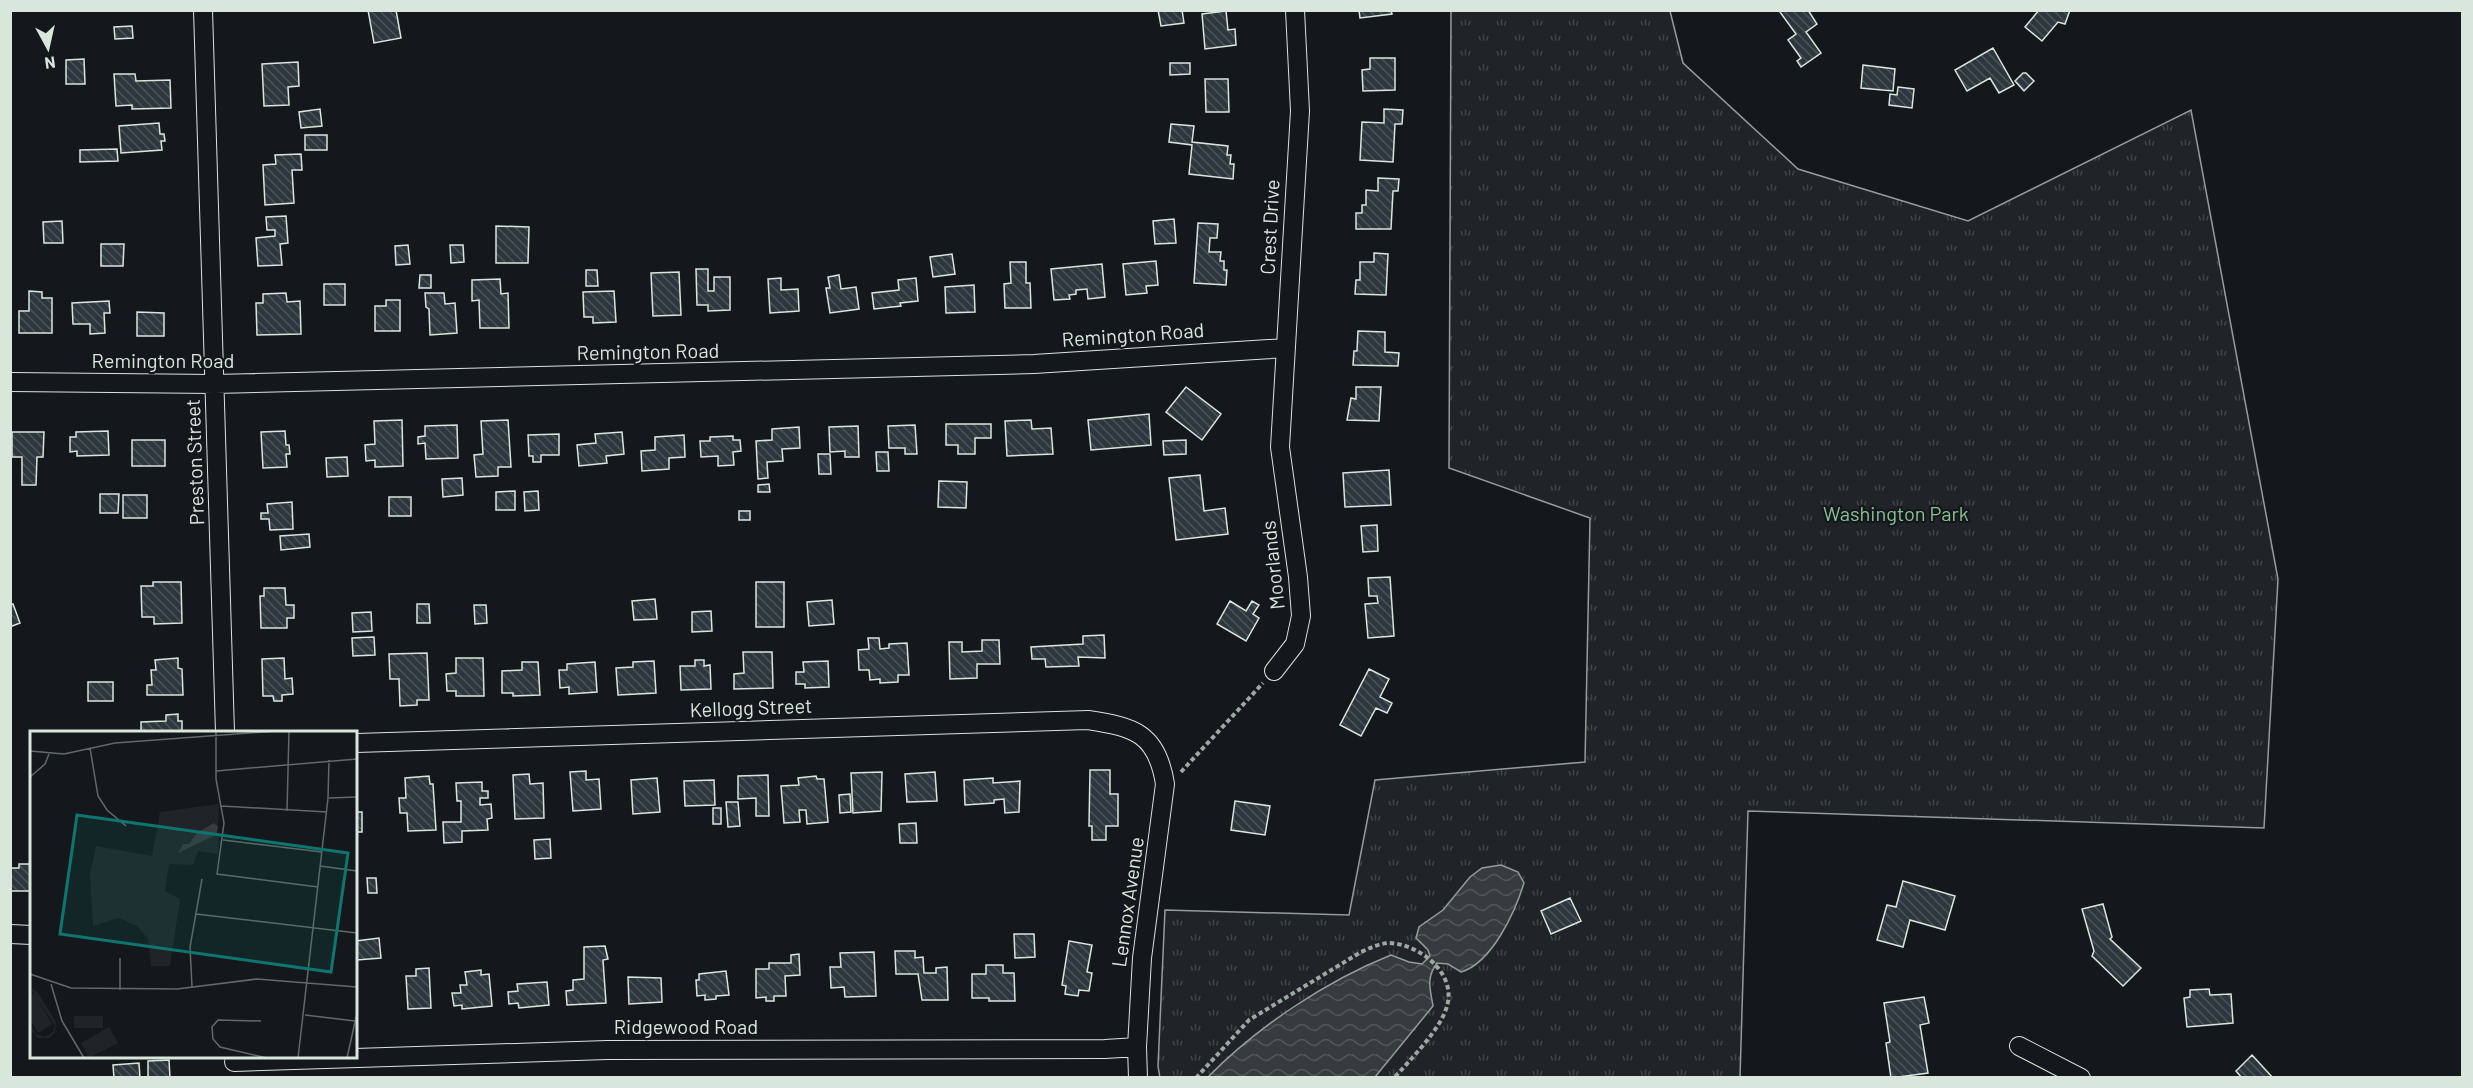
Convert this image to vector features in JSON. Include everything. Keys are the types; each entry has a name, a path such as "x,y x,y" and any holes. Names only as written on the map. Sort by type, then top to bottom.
{"street":[{"name":"Preston Street","path":"203,10 225,731"},
{"name":"Crest Drive","path":"1280,447 1300,111 1295,10"},
{"name":"Remington Road","path":"10,382 215,384 1034,364 1286,348"},
{"name":"Moorlands","path":"1274,671 1295,644 1301,616 1297,566 1280,447"},
{"name":"Kellogg Street","path":"357,743 1088,720 1120,725 1145,737"},
{"name":"Lennox Avenue","path":"1138,1077 1137,1047 1142,957 1165,784 1161,759 1145,737"},
{"path":"10,934 30,935"},
{"path":"2019,1046 2082,1077"},
{"name":"Ridgewood Road","path":"235,1065 607,1050 1105,1049 1137,1047"}],"path":[{"path":"1194,760 1274,671"},
{"path":"1196,1077 1249,1020 1361,952 1389,943 1407,946 1440,969 1448,995 1448,1005 1444,1013 1430,1034 1394,1077"}],"green space":[{"name":"Washington Park","path":"1451,11 1670,11 1683,63 1798,169 1968,221 2191,110 2278,579 2264,828 1748,811 1740,1077 1160,1078 1158,1066 1165,910 1349,915 1375,780 1585,762 1590,518 1449,468"}],"water":[{"path":"1501,865 1518,872 1524,883 1515,908 1501,935 1483,958 1461,972 1448,964 1437,963 1430,978 1433,1006 1375,1077 1208,1077 1227,1058 1270,1023 1342,978 1391,955 1422,964 1430,956 1428,950 1416,938 1419,927 1443,910 1470,877 1482,868"}],"building":[{"path":"368,10 396,10 401,38 374,43"},
{"path":"1158,10 1182,10 1184,23 1161,26"},
{"path":"1359,10 1391,10 1392,14 1360,18"},
{"path":"1782,10 1808,10 1817,24 1806,32 1821,53 1801,67 1797,61 1801,58 1788,40 1796,34 1780,12"},
{"path":"2039,10 2070,10 2065,24 2058,22 2042,41 2025,27"},
{"path":"1226,11 1228,30 1235,29 1236,45 1205,49 1202,14"},
{"path":"132,26 133,38 115,39 114,27"},
{"path":"1993,48 2014,85 1999,93 1990,78 1967,91 1955,70"},
{"path":"1370,58 1395,58 1395,90 1363,91 1362,70 1370,69"},
{"path":"84,59 85,84 66,84 66,60"},
{"path":"298,62 299,86 288,87 289,105 264,106 262,64"},
{"path":"1170,63 1190,63 1190,74 1170,75"},
{"path":"1863,65 1895,69 1893,91 1861,88"},
{"path":"2023,73 2034,81 2024,91 2015,81"},
{"path":"114,74 135,74 136,81 170,80 171,108 132,109 132,105 116,106"},
{"path":"1205,79 1228,79 1229,112 1206,112"},
{"path":"1898,87 1914,89 1912,108 1889,105 1890,94 1897,95"},
{"path":"320,109 322,126 301,128 299,112"},
{"path":"1384,109 1403,110 1402,124 1395,124 1393,162 1360,160 1362,122 1384,123"},
{"path":"159,123 160,134 164,134 165,141 161,141 162,150 121,153 119,126"},
{"path":"1171,124 1194,126 1192,142 1228,146 1227,155 1231,155 1230,164 1234,164 1233,179 1189,174 1192,145 1169,142"},
{"path":"305,135 327,135 327,150 305,150"},
{"path":"117,149 118,161 80,162 80,150"},
{"path":"301,154 302,170 292,170 294,203 265,205 263,165 276,164 275,155"},
{"path":"1378,178 1399,179 1398,191 1393,191 1391,229 1356,229 1356,213 1362,213 1362,205 1366,205 1366,190 1378,191"},
{"path":"286,216 288,243 280,244 282,265 258,266 256,238 275,236 275,230 267,230 266,217"},
{"path":"1174,219 1176,243 1155,244 1153,221"},
{"path":"62,221 63,243 44,243 43,222"},
{"path":"1198,223 1218,224 1217,238 1210,238 1209,252 1221,252 1220,261 1224,261 1224,270 1227,270 1226,285 1194,283"},
{"path":"496,226 529,227 528,263 496,263"},
{"path":"101,244 124,244 123,266 101,266"},
{"path":"408,245 410,264 396,265 395,246"},
{"path":"450,245 463,245 464,262 451,263"},
{"path":"1374,253 1388,254 1386,295 1355,294 1356,280 1360,280 1360,262 1374,262"},
{"path":"952,254 955,274 933,277 930,257"},
{"path":"1156,261 1158,285 1146,286 1147,293 1126,295 1123,264"},
{"path":"1010,262 1026,262 1026,283 1030,283 1031,308 1005,308 1004,284 1011,283"},
{"path":"1102,264 1105,297 1088,299 1087,289 1076,290 1076,294 1069,295 1070,299 1054,300 1051,269"},
{"path":"696,269 708,269 708,291 714,291 714,277 730,277 730,310 708,311 708,305 697,305"},
{"path":"586,270 597,270 598,286 586,286"},
{"path":"679,272 681,315 653,316 651,273"},
{"path":"420,275 431,275 431,288 419,288"},
{"path":"839,275 841,289 856,287 859,309 830,313 826,288 830,288 828,277"},
{"path":"781,278 781,290 798,289 799,311 770,313 768,279"},
{"path":"916,278 918,301 900,303 901,306 874,309 872,293 899,290 898,280"},
{"path":"500,279 501,294 508,293 509,328 480,328 479,300 472,301 472,280"},
{"path":"324,284 345,284 345,305 324,305"},
{"path":"974,285 975,312 946,313 945,287"},
{"path":"29,291 42,292 42,298 52,298 52,333 19,333 19,311 29,311"},
{"path":"614,291 616,322 593,323 593,317 584,317 583,292"},
{"path":"286,293 287,302 300,301 301,334 257,335 256,303 263,303 263,294"},
{"path":"425,293 444,293 445,304 455,303 457,333 430,335 429,309 426,307"},
{"path":"386,300 400,300 400,331 375,331 375,306 386,306"},
{"path":"109,301 110,313 104,313 105,333 90,334 90,324 73,324 72,303"},
{"path":"137,312 164,313 164,336 137,336"},
{"path":"1358,331 1385,332 1385,352 1399,353 1398,366 1353,365 1354,351 1357,351"},
{"path":"1186,387 1221,414 1202,440 1166,412"},
{"path":"1356,387 1381,387 1379,421 1347,420 1351,398 1356,399"},
{"path":"1149,414 1151,445 1091,450 1088,420"},
{"path":"402,420 403,466 375,467 375,460 366,461 365,445 375,444 374,421"},
{"path":"508,420 511,467 498,467 498,476 476,477 474,455 483,454 481,421"},
{"path":"1031,420 1032,429 1051,428 1053,454 1007,456 1005,421"},
{"path":"946,424 991,424 991,438 975,438 975,454 958,454 958,445 946,445"},
{"path":"457,425 458,458 426,459 425,443 418,444 418,437 425,436 425,426"},
{"path":"915,425 917,454 905,454 905,448 889,448 888,426"},
{"path":"858,426 859,457 845,457 845,451 830,452 829,427"},
{"path":"799,427 800,448 782,449 783,461 767,462 768,478 758,479 756,441 772,440 772,429"},
{"path":"108,431 109,455 77,456 77,451 70,452 70,437 76,437 76,432"},
{"path":"285,431 286,445 289,445 290,454 286,454 287,467 263,468 261,432"},
{"path":"12,432 44,432 43,457 37,457 36,485 22,485 22,457 12,457"},
{"path":"622,432 624,454 606,456 607,463 579,466 577,445 596,443 595,434"},
{"path":"559,434 559,455 541,455 541,462 533,462 533,456 529,456 528,435"},
{"path":"684,435 685,457 669,458 669,469 642,471 641,451 655,450 655,437"},
{"path":"733,436 733,440 740,440 741,451 733,452 734,465 718,466 718,456 701,457 700,441 710,441 710,437"},
{"path":"132,440 165,440 165,466 132,466"},
{"path":"1186,440 1186,454 1164,455 1163,441"},
{"path":"876,452 888,452 889,471 877,471"},
{"path":"818,454 830,454 831,474 819,474"},
{"path":"347,457 348,476 327,477 326,458"},
{"path":"1389,470 1391,505 1345,507 1343,473"},
{"path":"1200,475 1204,511 1225,508 1228,534 1176,540 1169,478"},
{"path":"462,478 463,495 443,497 442,479"},
{"path":"939,481 967,482 966,508 938,507"},
{"path":"769,484 770,492 758,492 758,485"},
{"path":"515,491 515,510 496,510 496,492"},
{"path":"538,491 539,510 525,511 524,492"},
{"path":"100,494 119,494 118,513 100,513"},
{"path":"123,495 147,495 147,518 123,518"},
{"path":"389,497 411,497 411,516 389,516"},
{"path":"292,502 293,529 270,530 269,519 261,519 261,513 268,513 267,504"},
{"path":"739,511 750,511 750,520 739,520"},
{"path":"1377,525 1378,551 1363,552 1361,526"},
{"path":"309,534 310,547 281,550 280,536"},
{"path":"1390,577 1394,636 1368,638 1365,604 1378,603 1377,596 1369,596 1368,578"},
{"path":"153,582 181,582 182,623 154,624 154,617 142,617 141,586 153,586"},
{"path":"756,582 784,582 784,627 756,627"},
{"path":"264,588 285,588 286,605 294,605 294,618 287,618 287,628 261,628 260,596 264,596"},
{"path":"655,599 657,619 634,620 632,601"},
{"path":"832,600 834,624 809,626 807,602"},
{"path":"1230,601 1246,611 1252,601 1259,605 1253,614 1259,618 1246,641 1217,624"},
{"path":"13,604 20,623 10,627 10,605"},
{"path":"417,604 429,604 430,623 417,623"},
{"path":"474,605 486,605 487,623 475,624"},
{"path":"711,611 712,631 692,632 692,612"},
{"path":"371,612 372,631 353,632 352,613"},
{"path":"1104,635 1105,658 1078,657 1079,666 1046,667 1045,659 1032,659 1031,647 1083,644 1083,636"},
{"path":"374,637 375,655 353,656 352,638"},
{"path":"868,638 879,638 880,649 889,648 889,644 907,643 909,675 898,675 898,682 880,683 880,679 870,680 869,670 859,670 858,650 869,649"},
{"path":"982,640 999,640 1000,664 977,664 977,678 950,679 949,642 962,642 962,652 982,651"},
{"path":"743,652 772,652 773,688 734,689 734,674 744,673"},
{"path":"427,653 429,700 417,700 417,705 400,706 399,679 390,679 389,654"},
{"path":"178,658 178,668 182,669 183,695 147,695 147,685 152,685 151,670 156,670 155,660"},
{"path":"284,658 285,679 292,678 293,694 282,695 282,701 274,701 273,696 263,696 262,659"},
{"path":"456,658 483,658 484,696 456,696 456,691 447,691 446,674 456,673"},
{"path":"695,660 704,660 704,666 710,665 711,689 681,690 680,666 695,666"},
{"path":"654,661 656,693 618,695 616,668 633,667 633,662"},
{"path":"828,661 829,687 805,688 805,684 796,684 796,672 804,672 803,662"},
{"path":"522,662 538,662 540,695 513,696 513,693 502,693 502,671 522,670"},
{"path":"595,662 597,692 569,694 569,687 560,688 559,670 567,670 567,664"},
{"path":"1369,669 1389,679 1380,697 1392,703 1387,713 1376,708 1361,736 1340,725"},
{"path":"88,682 113,682 113,701 88,701"},
{"path":"178,714 178,721 182,721 182,731 141,731 141,722 166,721 166,715"},
{"path":"1090,770 1110,770 1110,794 1118,794 1118,826 1106,826 1106,840 1092,840 1092,826 1089,826"},
{"path":"586,771 586,780 599,779 601,809 573,811 570,772"},
{"path":"882,772 881,811 853,813 851,773"},
{"path":"935,772 937,801 907,802 905,774"},
{"path":"529,774 530,784 543,783 544,818 515,819 513,775"},
{"path":"768,775 769,816 756,816 756,798 738,799 738,776"},
{"path":"429,776 430,784 433,784 436,830 408,831 407,813 400,813 399,798 406,798 405,778"},
{"path":"816,776 817,779 824,779 828,822 807,824 806,810 799,810 800,822 784,823 781,786 799,785 798,778"},
{"path":"657,778 660,812 633,814 631,780"},
{"path":"993,778 993,783 1020,781 1019,812 1005,813 1004,799 994,800 994,803 965,805 964,780"},
{"path":"714,780 715,805 685,806 684,781"},
{"path":"482,782 482,791 488,791 488,798 480,798 480,805 491,804 492,818 487,819 488,830 462,831 462,842 444,843 443,822 461,822 461,801 457,801 456,783"},
{"path":"850,794 851,812 840,813 839,795"},
{"path":"1235,801 1270,806 1265,835 1231,830"},
{"path":"726,802 738,802 740,826 728,827"},
{"path":"713,808 721,808 721,824 713,824"},
{"path":"357,812 362,812 362,832 357,832"},
{"path":"916,823 917,843 900,843 899,824"},
{"path":"550,839 551,858 535,859 534,840"},
{"path":"19,864 30,864 30,891 10,891 10,868 19,868"},
{"path":"367,878 376,878 377,893 368,893"},
{"path":"1903,881 1955,896 1945,930 1910,920 1903,947 1877,940 1887,905 1896,907"},
{"path":"1570,898 1581,921 1551,934 1541,911"},
{"path":"2103,904 2112,937 2110,939 2141,968 2123,986 2092,956 2094,951 2082,909"},
{"path":"1014,934 1034,934 1035,957 1015,958"},
{"path":"379,938 381,958 357,960 357,941"},
{"path":"1069,941 1092,945 1087,972 1092,973 1089,991 1079,990 1078,996 1065,994 1066,986 1062,985"},
{"path":"605,946 608,959 603,960 606,1003 567,1005 566,991 573,990 573,980 584,979 584,947"},
{"path":"895,951 915,951 915,958 923,957 924,973 936,973 936,968 947,967 948,1000 922,1000 918,974 896,974"},
{"path":"874,952 876,996 845,997 844,987 831,988 830,967 841,967 840,953"},
{"path":"799,954 800,975 785,976 786,996 774,996 774,1001 766,1001 766,997 756,998 756,969 769,969 769,963 791,963 791,955"},
{"path":"986,965 1003,965 1003,973 1014,973 1015,1001 989,1001 989,998 972,998 972,974 986,974"},
{"path":"429,968 431,1008 408,1009 406,976 416,976 416,969"},
{"path":"481,970 481,975 489,974 492,1006 462,1009 462,1005 454,1006 452,993 461,993 460,985 467,985 465,972"},
{"path":"726,971 729,995 705,1000 705,995 697,996 696,980 699,980 699,974"},
{"path":"628,977 661,978 662,1002 629,1004"},
{"path":"547,982 549,1005 519,1008 518,1003 509,1004 508,992 518,991 517,984"},
{"path":"2209,989 2210,995 2231,994 2233,1023 2187,1027 2184,998 2190,997 2190,990"},
{"path":"1924,997 1929,1023 1920,1025 1928,1073 1891,1078 1886,1043 1890,1042 1884,1003"},
{"path":"2252,1055 2273,1078 2242,1078 2236,1071"},
{"path":"169,1060 170,1078 148,1078 148,1061"},
{"path":"139,1063 140,1078 114,1078 113,1065"}]}
